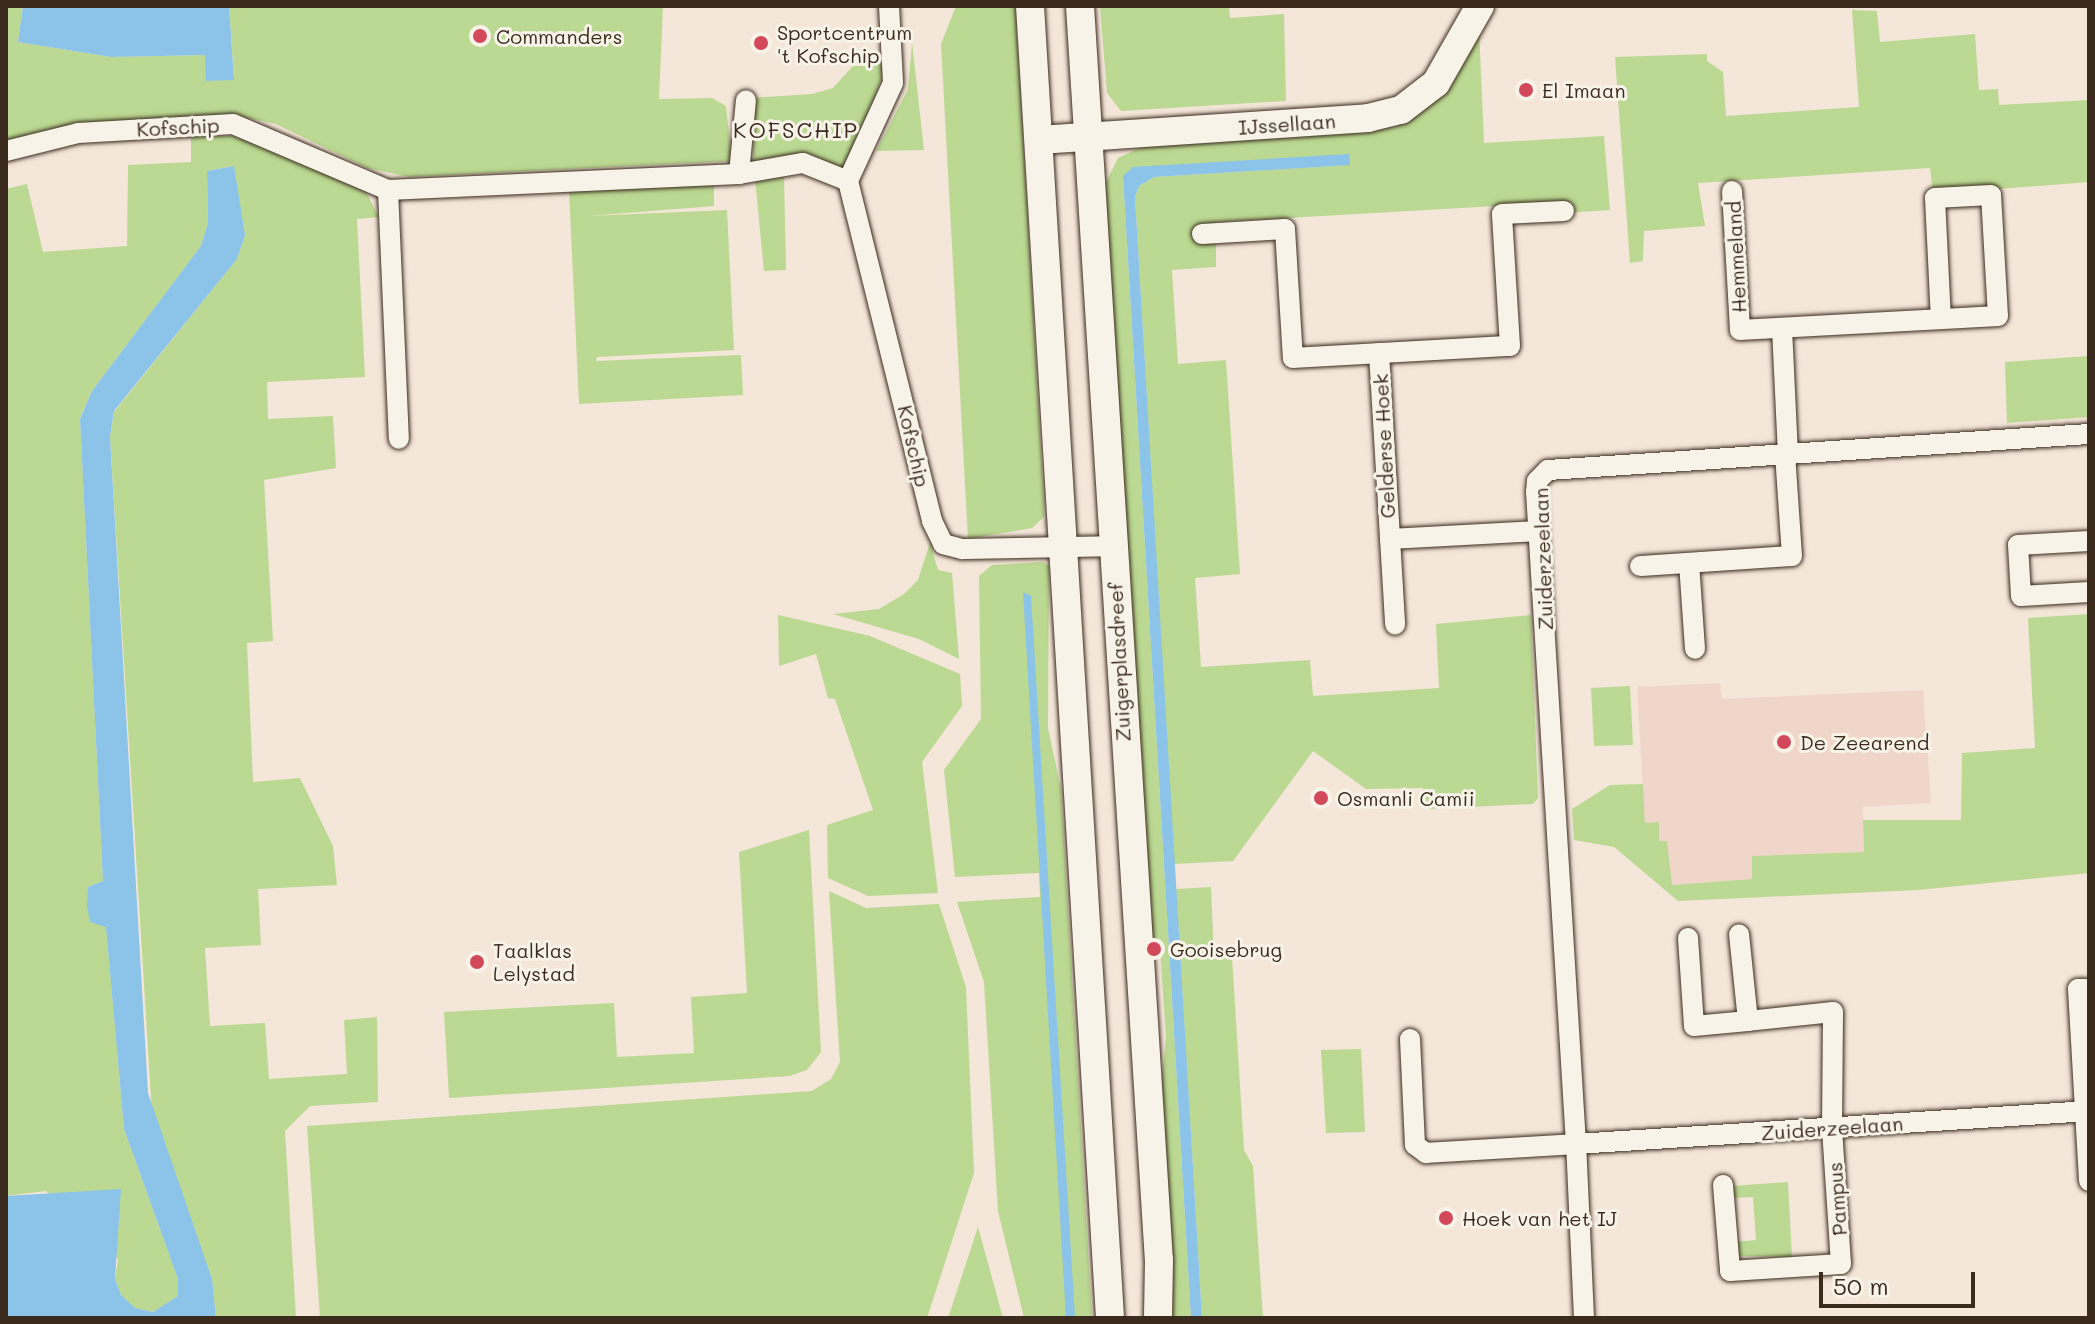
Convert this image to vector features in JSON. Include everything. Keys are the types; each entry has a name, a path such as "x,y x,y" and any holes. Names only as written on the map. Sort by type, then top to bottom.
{"main road":[{"path":"1030,6 1110,1318"},
{"name":"Zuigerplasdreef","path":"1080,6 1158,1246 1158,1318"},
{"name":"IJssellaan","path":"1039,140 1368,118 1401,110 1436,83 1480,6"}],"street":[{"path":"848,181 893,83 889,6"},
{"path":"739,174 746,100"},
{"name":"Kofschip","path":"6,151 78,133 233,124 388,190 739,174 803,163 848,181 932,521 943,544 962,549 1112,546"},
{"path":"388,190 399,439"},
{"name":"Hemmeland","path":"1732,191 1740,330 1998,316 1991,195 1935,198 1941,319"},
{"name":"Gelderse Hoek","path":"1202,234 1285,229 1293,358 1510,346 1502,214 1564,211"},
{"path":"1640,566 1792,556 1782,328"},
{"name":"Gelderse Hoek","path":"1379,353 1395,625"},
{"name":"Zuiderzeelaan","path":"1584,1318 1537,481 1558,466 2089,434"},
{"name":"Gelderse Hoek","path":"1390,539 1538,531"},
{"path":"2089,541 2018,545 2021,596 2089,592"},
{"path":"1689,563 1695,649"},
{"path":"1739,934 1748,1021"},
{"path":"1688,938 1694,1026 1833,1012 1832,1128"},
{"path":"2089,989 2078,989 2089,1181"},
{"path":"1410,1039 1415,1145 1426,1153 1576,1144"},
{"name":"Zuiderzeelaan","path":"1576,1144 2087,1111"},
{"name":"Pampus","path":"1723,1185 1730,1271 1841,1264 1832,1128"}],"shaded area":[{"name":"De Zeearend","path":"1720,683 1722,699 1923,690 1931,803 1863,807 1864,852 1753,856 1752,879 1671,885 1667,841 1659,841 1645,823 1637,687"}],"green space":[{"path":"6,6 23,6 18,42 111,57 205,55 207,81 234,79 229,6 663,6 659,99 712,98 726,106 732,161 409,177 367,168 276,124 232,115 78,124 6,143"},
{"path":"956,6 1016,6 1044,506 1044,517 1032,528 968,539 941,44"},
{"path":"1100,6 1229,6 1230,18 1284,14 1286,101 1121,111 1107,93"},
{"path":"1852,10 1877,11 1880,42 1975,34 1979,90 1998,89 1999,105 2089,100 2089,182 1933,194 1930,168 1698,183 1705,226 1644,231 1643,261 1630,263 1615,57 1707,54 1707,61 1723,72 1726,116 1859,107"},
{"path":"1479,27 1484,143 1604,136 1610,210 1564,213 1564,202 1216,222 1216,267 1172,270 1178,364 1226,360 1240,574 1195,578 1201,667 1310,660 1313,696 1439,688 1436,624 1531,615 1538,798 1533,804 1428,809 1423,788 1366,789 1313,751 1233,861 1174,864 1135,197 1139,186 1154,177 1349,165 1123,176 1191,1318 1165,1318 1159,1113 1166,1036 1160,949 1151,948 1103,188 1118,158 1144,146 1395,127 1444,93"},
{"path":"912,42 924,150 876,151 908,89"},
{"path":"887,64 847,172 823,160 754,162 750,98 812,94 833,88 853,66"},
{"path":"191,136 237,136 365,190 379,217 357,219 365,377 267,382 268,419 333,416 336,468 264,480 273,641 247,643 253,782 300,778 333,846 337,885 258,889 261,945 205,948 210,1026 265,1023 269,1079 347,1074 344,1020 377,1017 378,1102 310,1106 285,1131 296,1318 216,1318 212,1279 152,1114 110,437 114,412 237,259 245,235 233,166 207,171 208,223 201,246 92,391 80,418 103,881 88,887 106,926 124,1129 178,1279 178,1296 153,1312 135,1308 121,1295 115,1279 118,1259 46,1191 6,1196 6,189 27,184 43,252 127,246 128,165 191,162"},
{"path":"784,177 786,270 764,271 755,179"},
{"path":"714,181 714,206 588,216 727,210 734,350 597,357 596,361 741,355 743,395 579,404 569,189"},
{"path":"2089,356 2089,417 2007,423 2005,362"},
{"path":"930,542 938,570 952,573 959,659 919,639 833,614 879,609 904,594 918,580"},
{"path":"1043,562 1049,566 1048,728 1061,789 1092,1318 1024,1318 998,1211 984,982 957,902 1040,897 1039,873 955,877 944,770 981,719 979,576 992,565"},
{"path":"2089,614 2089,873 1918,890 1678,901 1614,847 1574,840 1572,809 1610,785 1643,784 1645,823 1659,822 1659,841 1667,841 1672,885 1752,879 1752,856 1864,852 1863,820 1961,820 1962,753 2035,748 2028,618"},
{"path":"778,615 870,636 960,674 962,706 922,762 938,893 868,896 828,878 827,825 873,810 835,699 828,698 816,654 779,666"},
{"path":"1630,686 1633,745 1594,746 1591,688"},
{"path":"809,830 821,1052 807,1070 790,1076 449,1098 444,1012 614,1003 617,1057 694,1053 691,997 747,993 739,852"},
{"path":"1211,887 1214,956 1232,957 1244,1150 1253,1166 1263,1318 1202,1318 1176,889"},
{"path":"829,891 866,908 939,904 966,987 974,1173 927,1318 320,1318 307,1126 812,1091 831,1079 840,1062"},
{"path":"1361,1049 1365,1132 1326,1133 1321,1050"},
{"path":"1788,1182 1792,1257 1735,1256 1734,1242 1756,1240 1753,1197 1732,1198 1731,1186"},
{"path":"978,1227 1003,1318 948,1318"}],"water":[{"path":"23,6 229,6 234,80 206,81 205,55 111,57 18,42"},
{"path":"1349,154 1350,165 1154,177 1139,186 1135,197 1202,1318 1191,1318 1123,176 1133,167"},
{"path":"234,166 245,235 237,259 114,411 110,437 148,1093 212,1279 216,1318 6,1318 6,1196 121,1189 115,1279 121,1295 135,1308 153,1312 178,1296 178,1279 124,1129 106,927 90,922 87,906 88,887 103,881 80,419 92,391 201,246 208,223 207,171"},
{"path":"1023,592 1031,596 1075,1318 1066,1318"}],"place":[{"name":"Commanders","path":"480,36"},
{"name":"Sportcentrum 't Kofschip","path":"761,43"},
{"name":"El Imaan","path":"1526,90"},
{"name":"De Zeearend","path":"1784,742"},
{"name":"Osmanli Camii","path":"1321,798"},
{"name":"Gooisebrug","path":"1154,949"},
{"name":"Taalklas Lelystad","path":"477,962"},
{"name":"Hoek van het IJ","path":"1446,1218"}],"district":[{"name":"KOFSCHIP","path":"796,130"}]}
